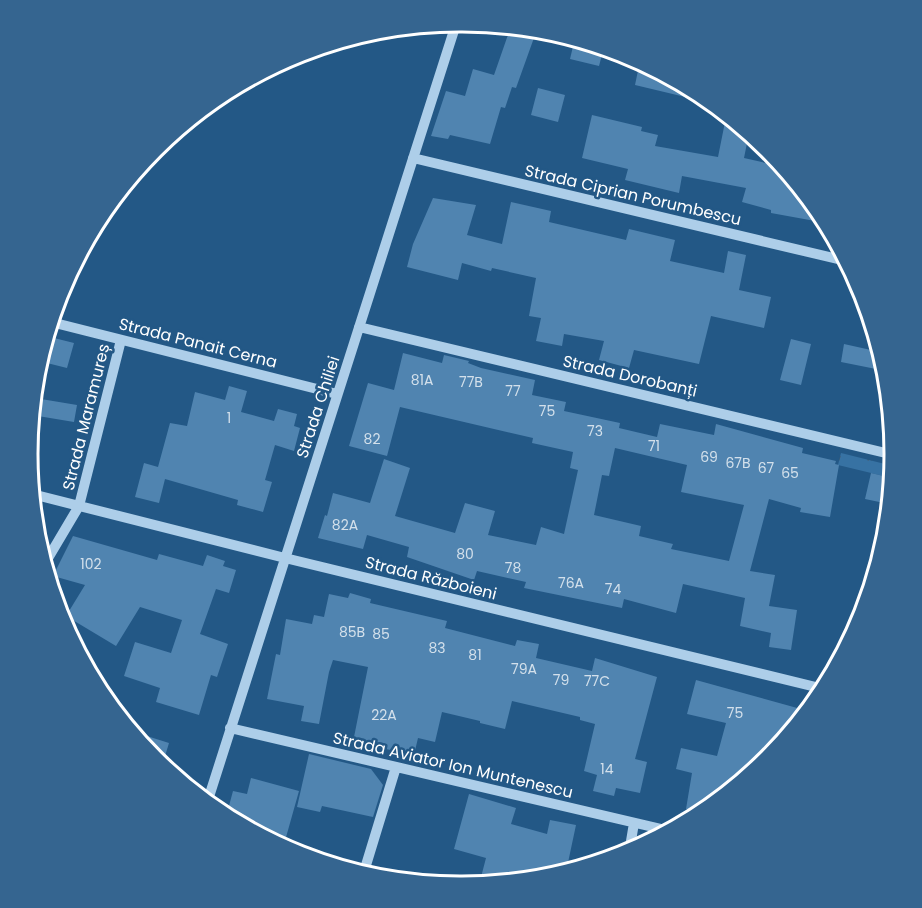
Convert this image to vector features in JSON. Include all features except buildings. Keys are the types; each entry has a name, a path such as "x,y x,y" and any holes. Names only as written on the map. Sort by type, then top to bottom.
{"street":[{"name":"Strada Chiliei","path":"210,793 453,32"},
{"name":"Strada Ciprian Porumbescu","path":"413,158 835,258"},
{"name":"Strada Panait Cerna","path":"59,324 338,394"},
{"name":"Strada Dorobanți","path":"359,327 884,453"},
{"name":"Strada Maramureș","path":"51,553 79,506 121,340"},
{"name":"Strada Războieni","path":"41,496 814,686"},
{"name":"Strada Aviator Ion Muntenescu","path":"230,728 657,828"},
{"path":"366,865 396,767"},
{"path":"631,840 634,823"}],"green space":[{"path":"841,453 884,464 883,476 838,465"}]}
